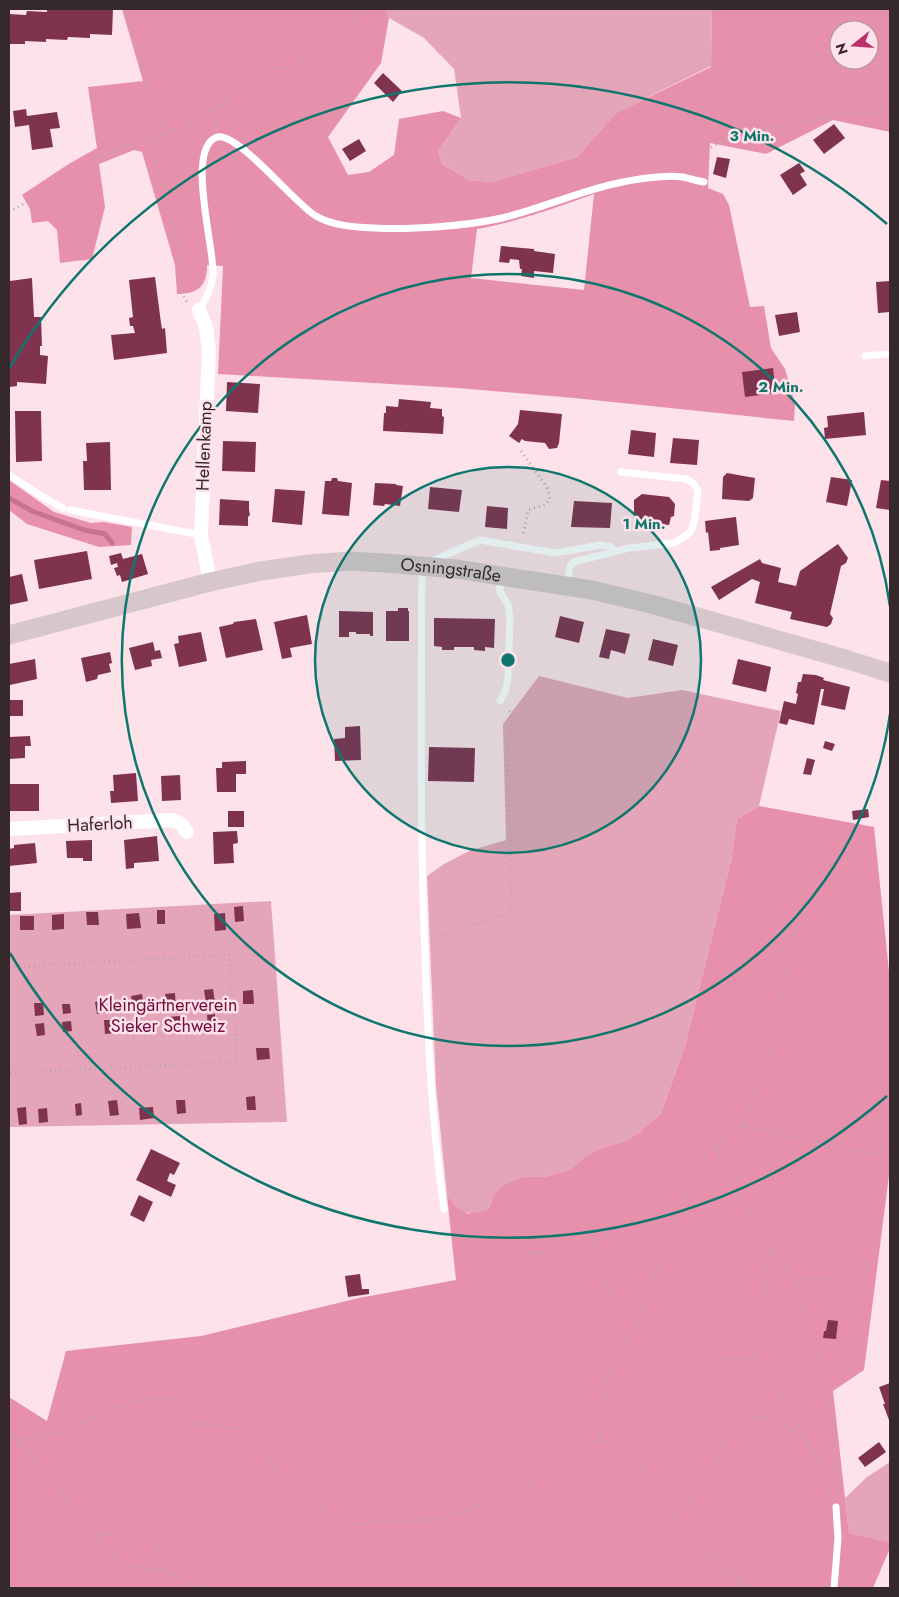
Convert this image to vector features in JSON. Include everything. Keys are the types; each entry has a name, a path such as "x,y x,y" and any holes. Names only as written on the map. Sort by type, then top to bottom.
{"main road":[{"name":"Osningstraße","path":"9,635 210,582 261,571 309,564 350,562 422,565 567,585 656,605 845,658 890,673"}],"street":[{"name":"Hellenkamp","path":"200,310 206,327 208,350 201,535 210,582"},
{"name":"Haferloh","path":"9,829 173,820 181,824 187,832"}],"lane":[{"path":"200,310 208,294 213,277 213,263 201,183 203,156 209,143 217,137 224,137 253,157 315,216 343,226 377,228 421,227 492,220 525,212 598,187 635,180 682,177 704,182"},
{"path":"865,356 890,354"},
{"path":"567,585 570,566 574,562 615,551 674,542 691,531 694,523 698,491 694,484 686,479 621,472"},
{"path":"9,475 43,498 66,509 201,535"},
{"path":"444,1210 430,1096 421,873 422,565 480,540 555,553 601,545 611,547 615,551"},
{"path":"500,575 500,592 508,605 510,619 507,683 500,701"},
{"path":"834,1588 838,1538 836,1507"}],"path":[{"path":"125,9 148,85 150,140 178,248 182,294 190,305 200,310"},
{"path":"9,212 55,186 97,157 173,131 182,130 202,114 215,110 266,73 276,68 290,68 311,57 369,9"},
{"path":"215,110 217,137"},
{"path":"670,177 696,156 728,137 844,114 890,111"},
{"path":"149,114 152,119 157,120 173,131"},
{"path":"521,451 547,487 550,499 545,505 532,507 526,512 522,547"},
{"path":"424,942 506,914 510,909 512,902 508,762 512,729 511,713 500,701"},
{"path":"18,1441 58,1433 90,1418 142,1400 169,1398 179,1405 194,1424 248,1430 273,1466 295,1491 348,1524 438,1519 507,1494 565,1464 600,1439 606,1381 637,1322 694,1172 708,1151 743,1126 772,1046 797,920"},
{"path":"9,966 229,955 238,1062 9,1074"},
{"path":"743,1126 869,1153 890,1149"},
{"path":"720,1143 718,1158 728,1181 793,1280 826,1375 839,1492"},
{"path":"444,1210 464,1214 482,1222 499,1233 506,1248 529,1253 547,1253 555,1241 559,1227 570,1219 580,1218 591,1232 600,1276 614,1297 637,1322 699,1354 723,1360 741,1358 755,1360"},
{"path":"770,1246 755,1360 813,1450 836,1507"},
{"path":"793,1280 831,1277 875,1260"},
{"path":"768,1418 778,1408 778,1393"},
{"path":"675,1518 708,1483 717,1463 724,1436 746,1420 768,1418 792,1430 813,1450"},
{"path":"9,1433 46,1473 96,1536 121,1563 174,1575 198,1588"},
{"path":"600,1439 645,1470 675,1518 717,1566 741,1583 744,1588"},
{"path":"96,1536 130,1528 141,1533 152,1541 160,1554 161,1572"},
{"path":"707,1553 723,1556 744,1582 753,1588"},
{"path":"9,1584 12,1588"}],"green space":[{"path":"385,9 712,9 711,66 616,113 577,157 492,182 469,180 442,164 438,151 461,118 454,69 424,38 389,18"},
{"path":"539,676 628,698 682,690 781,711 759,806 737,819 731,861 685,1046 661,1113 641,1131 625,1141 587,1155 570,1170 545,1177 524,1177 492,1199 487,1210 470,1214 457,1207 447,1196 436,1086 427,876 444,864 469,851 506,840 503,724"},
{"name":"Kleingärtnerverein Sieker Schweiz","path":"271,901 287,1122 9,1127 9,915"},
{"path":"890,1462 890,1542 849,1533 845,1498 867,1477"}],"shaded area":[{"path":"122,9 385,9 389,18 381,63 328,137 348,175 369,172 394,155 399,119 443,111 461,118 438,151 442,164 469,180 492,182 577,157 616,113 711,67 712,9 890,9 890,132 833,120 766,154 710,143 708,188 723,194 729,205 750,307 764,306 771,348 785,369 795,404 794,421 458,388 218,374 223,266 207,265 207,272 200,287 191,292 177,294 175,265 142,152 134,150 99,164 105,207 92,259 60,263 57,230 48,221 32,223 30,209 22,195 67,165 97,148 88,87 143,81","holes":["594,194 584,290 471,278 477,229 521,219"]},
{"path":"9,480 54,512 91,523 104,522 132,527 131,545 99,547 27,524 9,510"},
{"path":"759,806 874,827 890,981 890,1168 864,1370 833,1391 849,1533 890,1542 890,1548 873,1588 9,1588 9,1397 47,1421 66,1351 201,1336 359,1298 456,1280 447,1196 457,1207 468,1214 485,1211 500,1188 510,1182 524,1177 545,1177 570,1170 587,1155 625,1141 641,1131 661,1113 685,1046 731,861 737,819"}],"building":[{"path":"47,9 113,9 112,35 90,34 90,38 68,37 67,40 46,39 46,42 25,41 25,44 9,44 9,14 26,15 27,11 47,12"},
{"path":"383,73 402,91 393,102 374,83"},
{"path":"26,109 27,116 57,112 60,128 50,129 53,147 32,150 29,125 15,127 13,111"},
{"path":"834,124 845,138 824,154 813,140"},
{"path":"359,139 366,151 350,161 342,149"},
{"path":"717,157 730,159 726,178 713,174"},
{"path":"799,163 805,171 800,174 807,185 793,195 780,175"},
{"path":"501,246 534,249 534,251 555,254 553,273 534,271 534,278 521,276 522,269 520,269 519,260 510,259 509,263 499,262"},
{"path":"155,277 162,329 165,328 167,353 114,360 111,335 135,333 133,326 130,326 129,318 133,317 129,280"},
{"path":"32,278 34,317 41,317 42,346 40,346 40,355 48,356 46,384 17,382 17,386 9,387 9,284 10,281"},
{"path":"890,281 890,312 878,313 876,282"},
{"path":"797,312 800,332 779,336 775,315"},
{"path":"773,368 776,393 745,397 742,372"},
{"path":"227,382 260,384 258,413 226,411"},
{"path":"399,399 431,402 430,408 442,409 442,416 444,417 443,434 383,431 386,406 398,407"},
{"path":"520,410 562,414 557,448 549,449 545,443 522,439 519,443 509,436 518,424"},
{"path":"15,411 41,411 42,461 16,462"},
{"path":"864,412 866,435 825,439 824,428 828,427 827,416"},
{"path":"631,430 656,433 654,457 628,454"},
{"path":"673,438 699,440 697,465 670,463"},
{"path":"223,441 256,442 255,472 222,471"},
{"path":"110,442 111,490 84,490 83,461 87,461 86,443"},
{"path":"727,473 755,478 753,498 749,501 722,499 723,477"},
{"path":"831,477 852,480 847,506 826,502"},
{"path":"332,478 352,483 349,516 322,514 325,481 331,481"},
{"path":"881,480 890,481 890,510 876,508"},
{"path":"375,483 403,486 400,506 373,505"},
{"path":"430,487 462,490 459,512 428,509"},
{"path":"275,489 305,491 302,525 272,522"},
{"path":"642,494 669,497 675,504 674,516 671,517 669,525 635,523 634,500"},
{"path":"220,499 249,501 250,515 248,517 248,526 219,525"},
{"path":"574,501 612,503 610,528 571,527"},
{"path":"487,506 508,508 507,529 485,527"},
{"path":"736,517 739,545 710,551 705,521"},
{"path":"838,544 848,558 846,563 841,566 830,614 833,618 831,624 827,627 790,619 792,612 755,603 760,582 752,579 719,600 711,587 760,559 762,563 781,568 778,582 796,586 800,571"},
{"path":"87,551 92,579 39,589 34,560"},
{"path":"121,553 123,559 142,554 148,574 122,582 120,575 117,576 114,568 118,567 117,563 111,565 109,556"},
{"path":"22,574 28,601 9,605 9,577"},
{"path":"398,608 408,608 409,611 409,641 386,641 386,611 398,611"},
{"path":"339,611 373,612 373,636 349,632 349,637 339,637"},
{"path":"307,615 312,644 290,648 292,657 282,659 274,622"},
{"path":"560,616 584,622 579,643 555,637"},
{"path":"434,618 495,619 494,648 485,647 485,651 474,650 474,647 454,647 454,650 442,650 442,647 434,646"},
{"path":"256,619 263,650 226,658 219,627 233,624 234,622"},
{"path":"606,629 630,634 625,654 611,650 609,659 599,657"},
{"path":"201,632 207,661 179,667 174,644 179,643 178,636"},
{"path":"653,639 678,645 673,666 648,660"},
{"path":"153,642 155,651 160,650 162,658 151,660 152,666 135,670 129,648"},
{"path":"110,652 112,663 109,664 111,672 98,675 97,679 86,682 81,658"},
{"path":"35,659 37,679 10,685 9,664"},
{"path":"738,659 771,667 766,692 732,684"},
{"path":"803,674 816,675 824,678 823,680 850,687 845,710 821,705 824,689 821,689 814,725 789,719 787,725 779,723 784,701 796,704 798,682 801,682"},
{"path":"9,700 23,700 23,716 9,716"},
{"path":"360,726 361,760 335,761 334,739 345,738 345,727"},
{"path":"30,736 31,746 25,746 25,758 9,759 9,737"},
{"path":"825,741 835,744 832,751 823,748"},
{"path":"429,747 475,748 474,782 428,781"},
{"path":"807,758 815,760 811,775 803,774"},
{"path":"246,761 246,774 236,774 236,792 217,792 216,768 222,768 222,762"},
{"path":"136,773 138,801 111,803 110,791 114,791 113,775"},
{"path":"180,775 181,800 162,801 161,776"},
{"path":"9,784 39,784 39,811 9,811"},
{"path":"868,809 869,817 853,820 852,811"},
{"path":"228,811 244,811 244,827 228,827"},
{"path":"237,831 238,843 233,844 234,863 214,864 213,832"},
{"path":"157,836 159,861 134,863 134,868 126,869 124,840"},
{"path":"92,840 92,861 83,861 83,858 67,858 66,841"},
{"path":"35,843 37,863 9,866 9,849 14,848 14,845"},
{"path":"21,892 21,911 9,911 9,893"},
{"path":"243,906 244,921 235,922 234,907"},
{"path":"157,910 165,910 165,924 157,924"},
{"path":"86,912 98,912 99,925 87,925"},
{"path":"139,913 141,928 127,929 126,914"},
{"path":"225,913 226,930 215,931 214,914"},
{"path":"64,914 64,929 52,930 52,915"},
{"path":"20,916 34,916 34,930 20,930"},
{"path":"213,989 215,1002 206,1003 204,990"},
{"path":"253,990 254,1004 243,1004 243,991"},
{"path":"175,993 176,1008 167,1009 165,994"},
{"path":"142,994 144,1008 133,1010 131,996"},
{"path":"106,1001 107,1012 97,1014 95,1002"},
{"path":"34,1003 43,1003 44,1015 35,1016"},
{"path":"62,1004 70,1004 71,1013 63,1014"},
{"path":"215,1014 216,1025 208,1026 207,1015"},
{"path":"180,1016 181,1030 169,1031 168,1017"},
{"path":"104,1020 113,1020 114,1033 105,1034"},
{"path":"71,1021 72,1031 63,1032 62,1022"},
{"path":"146,1022 147,1031 139,1032 138,1023"},
{"path":"44,1023 45,1035 37,1036 35,1024"},
{"path":"256,1048 269,1048 270,1059 257,1060"},
{"path":"255,1096 256,1110 247,1110 246,1097"},
{"path":"117,1100 119,1115 110,1116 108,1101"},
{"path":"176,1100 185,1100 186,1113 177,1114"},
{"path":"81,1103 82,1115 76,1116 75,1104"},
{"path":"26,1107 27,1124 19,1125 17,1108"},
{"path":"153,1107 154,1118 140,1120 139,1108"},
{"path":"47,1108 48,1122 39,1123 38,1109"},
{"path":"151,1149 180,1163 174,1175 170,1173 167,1181 176,1185 171,1197 136,1180"},
{"path":"139,1195 153,1202 144,1222 130,1215"},
{"path":"360,1274 362,1289 369,1289 369,1294 348,1297 345,1276"},
{"path":"828,1320 838,1321 836,1339 823,1338"},
{"path":"890,1383 890,1420 889,1420 879,1387"},
{"path":"879,1442 886,1452 865,1467 858,1458"}],"waterway":[{"path":"9,498 32,511 84,530 105,534 112,543"}]}
